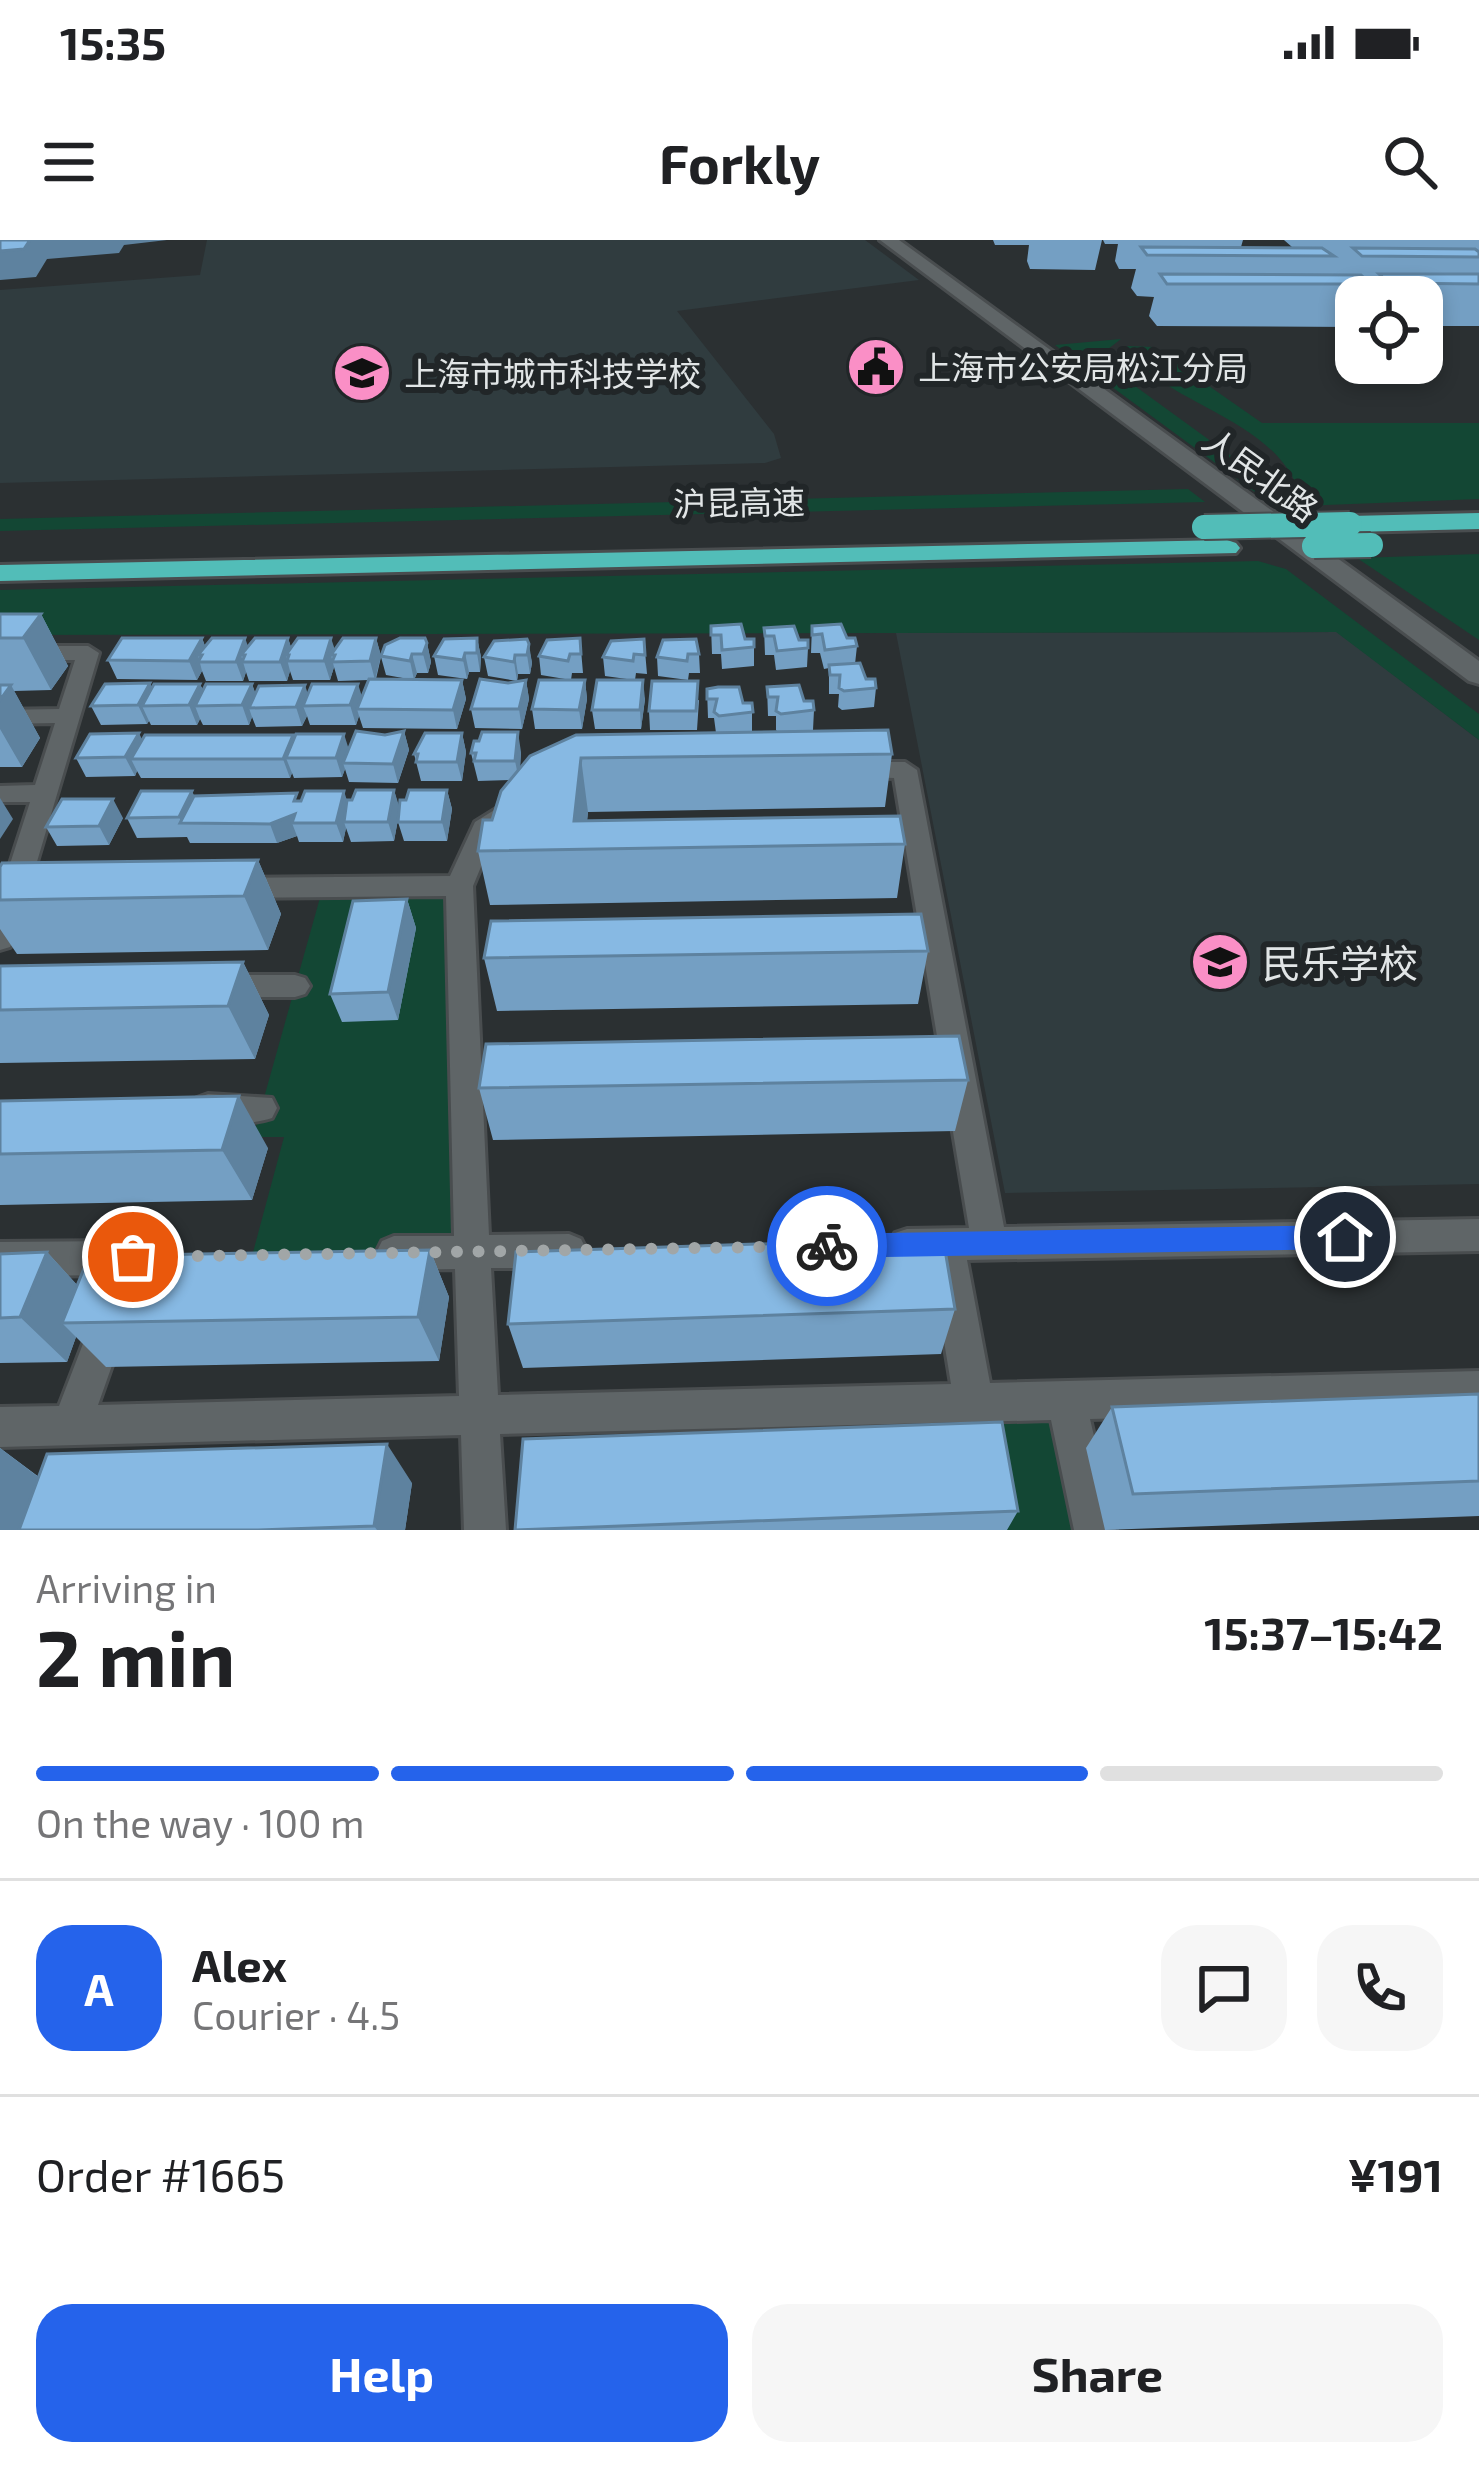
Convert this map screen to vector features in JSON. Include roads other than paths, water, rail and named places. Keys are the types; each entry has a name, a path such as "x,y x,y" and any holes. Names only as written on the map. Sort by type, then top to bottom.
{"highway":[{"name":"沪昆高速","path":"0,554 1479,521"},
{"name":"沪昆高速","path":"0,573 1479,542"}],"main road":[{"name":"人民北路","path":"888,240 1479,675"}],"street":[{"path":"0,653 88,653 0,939"},
{"path":"0,717 68,716"},
{"path":"834,771 905,770 927,960 948,1078 989,1243"},
{"path":"0,794 44,794"},
{"path":"485,1530 472,1252 478,1086 474,967 459,886 484,828 520,801"},
{"path":"204,889 459,886"},
{"path":"182,986 296,986"},
{"path":"166,1109 261,1108"},
{"path":"875,1246 1479,1235"},
{"path":"946,1244 988,1445"},
{"path":"362,1254 614,1250"},
{"path":"0,1259 145,1257 71,1426"},
{"path":"0,1427 1479,1390"},
{"path":"1066,1400 1095,1530"}],"place":[{"name":"上海市公安局松江分局","path":"876,367"},
{"name":"上海市城市科技学校","path":"362,373"},
{"name":"民乐学校","path":"1220,962"}]}
